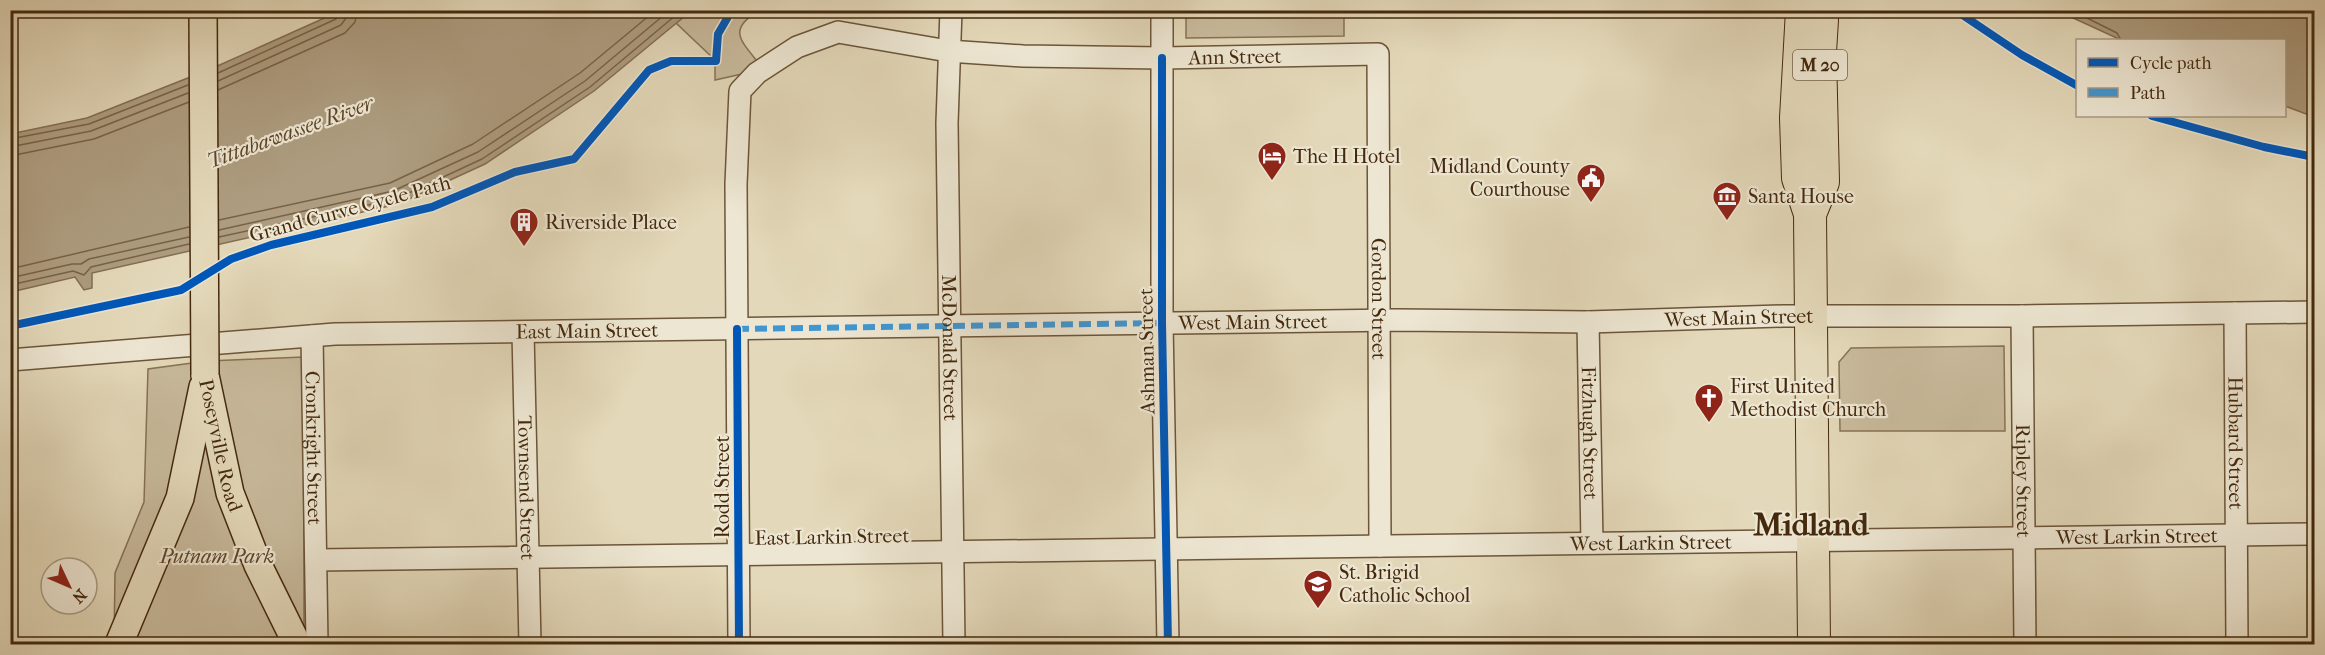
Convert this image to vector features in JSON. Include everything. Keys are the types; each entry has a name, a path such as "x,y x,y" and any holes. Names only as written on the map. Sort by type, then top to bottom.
{"highway":[{"name":"M 20","path":"1802,10 1809,119"},
{"name":"M 20","path":"1814,645 1810,214 1798,178 1820,52 1823,10"}],"main road":[{"path":"203,10 205,375"},
{"name":"Poseyville Road","path":"119,645 180,498 205,375"},
{"name":"Poseyville Road","path":"205,375 230,493 258,565 297,645"}],"street":[{"name":"McDonald Street","path":"951,10 948,51 949,326 954,645"},
{"name":"Ashman Street","path":"1162,10 1162,323 1168,645"},
{"name":"Ann Street","path":"770,63 797,47 838,32 948,51 1023,56 1162,58 1378,54"},
{"name":"Gordon Street","path":"1378,54 1380,546"},
{"name":"Rodd Street","path":"739,645 736,184 740,91 770,63"},
{"name":"West Main Street","path":"1162,323 1379,320 1588,322 1810,317 2314,312"},
{"name":"Hubbard Street","path":"2235,313 2236,645"},
{"name":"Ripley Street","path":"2022,316 2025,645"},
{"name":"Fitzhugh Street","path":"1588,322 1592,543"},
{"name":"East Main Street","path":"10,360 312,336 1162,323"},
{"name":"Townsend Street","path":"523,332 530,558 530,645"},
{"name":"Cronkright Street","path":"312,336 316,560"},
{"name":"West Larkin Street","path":"1168,549 2314,534"},
{"name":"East Larkin Street","path":"316,560 1168,549"},
{"path":"316,560 317,645"}],"green space":[{"path":"691,11 758,11 743,23 740,29 745,46 757,61 742,74 715,80 715,60 676,23"},
{"path":"1186,11 1344,11 1344,36 1186,38"},
{"path":"2004,346 2005,431 1840,431 1839,362 1851,348"},
{"name":"Putnam Park","path":"304,357 304,644 114,644 115,573 144,502 148,369 207,361"}],"water":[{"name":"Tittabawassee River","path":"340,11 691,11 594,91 485,164 398,204 92,273 92,288 84,290 75,277 11,292 10,134 87,118 213,68"},
{"path":"2058,11 2314,11 2314,117 2286,106 2286,39 2119,39"}],"marked path":[{"path":"737,329 1162,323"}],"cycle path":[{"name":"Grand Curve Cycle Path","path":"10,326 181,290 231,259 271,245 432,207 515,172 574,159 649,70 671,61 716,61 718,34 732,10"},
{"path":"1955,10 2022,55 2076,85"},
{"path":"1162,58 1162,323 1168,644"},
{"path":"2156,117 2264,147 2314,157"},
{"path":"737,329 739,644"}],"place":[{"name":"The H Hotel","path":"1272,182"},
{"name":"Midland County Courthouse","path":"1591,204"},
{"name":"Santa House","path":"1727,222"},
{"name":"Riverside Place","path":"524,248"},
{"name":"First United Methodist Church","path":"1709,424"},
{"name":"St. Brigid Catholic School","path":"1318,610"}],"district":[{"name":"Midland","path":"1811,524"}]}
